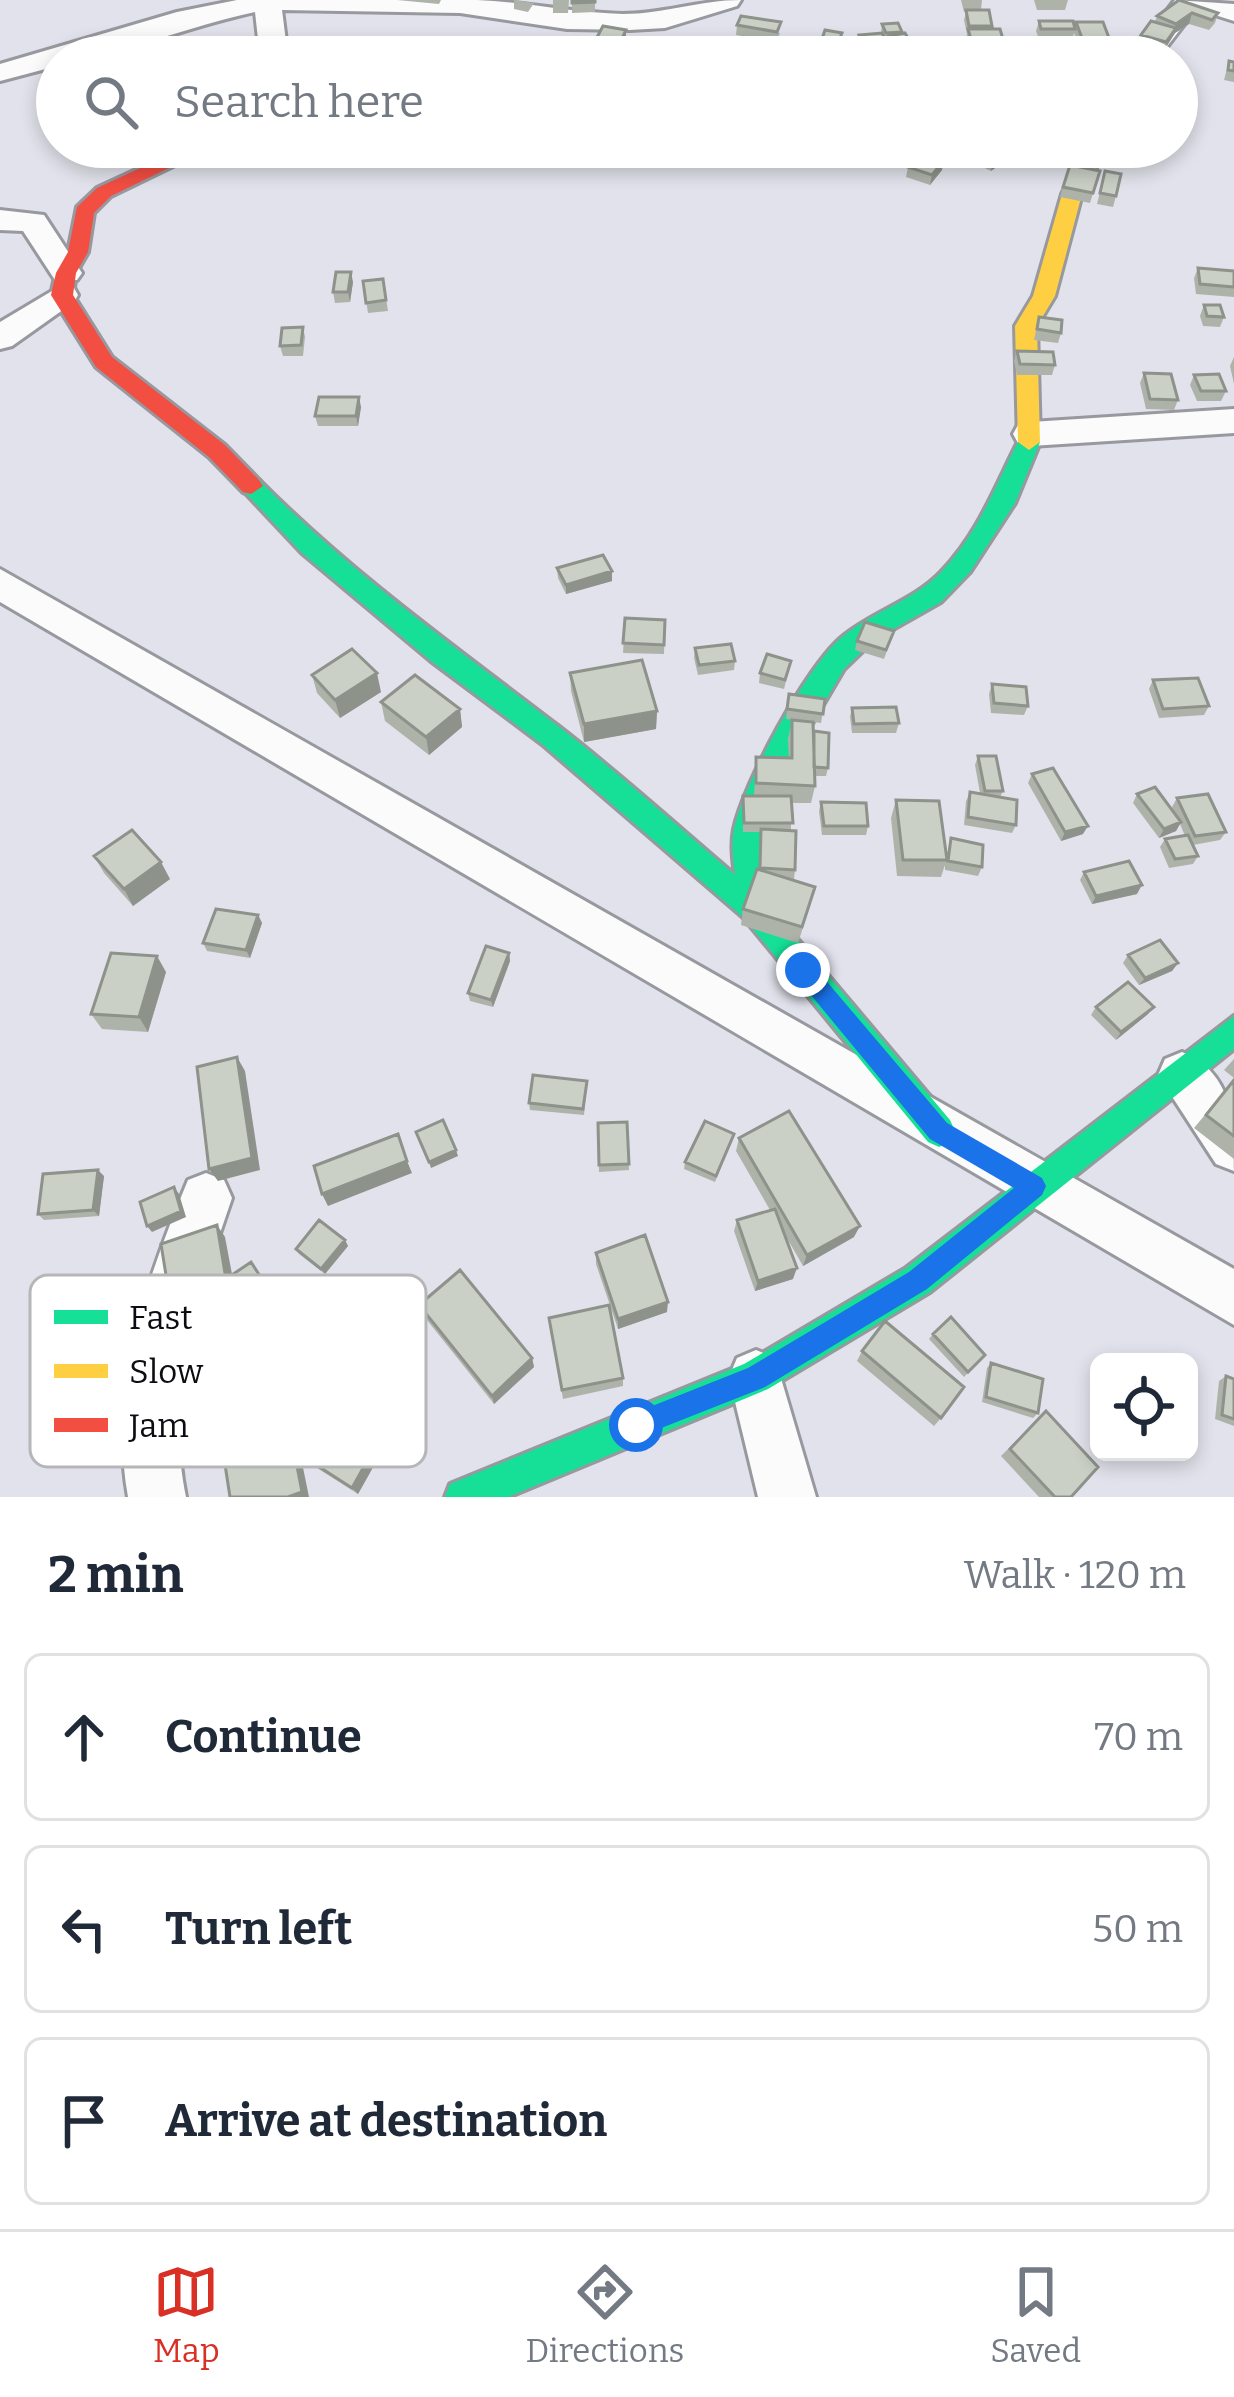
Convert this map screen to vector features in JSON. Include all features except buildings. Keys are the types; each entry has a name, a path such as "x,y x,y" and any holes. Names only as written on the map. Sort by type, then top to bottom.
{"street":[{"path":"127,36 267,1 460,5 567,21 630,22 664,20 728,0"},
{"path":"1162,36 1192,0 1234,14"},
{"path":"267,1 271,36"},
{"path":"0,73 36,63"},
{"path":"0,338 64,284 78,252 84,211 104,192 156,168"},
{"path":"753,908 748,832 763,787 822,682 846,648 933,594 968,563 992,513 1021,470 1031,434 1026,326 1048,284 1059,228 1086,168"},
{"path":"0,220 33,222 104,362 217,451 311,547 440,654 551,736 753,908 938,1131"},
{"path":"1031,434 1234,421"},
{"path":"0,584 938,1131 1234,1298"},
{"path":"463,1497 756,1378 918,1280 1234,1030"},
{"path":"1182,1075 1234,1147"},
{"path":"182,1275 206,1198"},
{"path":"756,1378 787,1497"},
{"path":"153,1467 158,1497"}],"traffic: fast":[{"path":"753,908 747,862 751,818 804,709 846,648 932,595 962,566 1003,503 1029,442"},
{"path":"251,486 311,547 440,654 551,736 753,908 939,1131"},
{"path":"463,1497 756,1377 918,1280 1234,1030"}],"traffic: slow":[{"path":"1029,442 1026,326 1044,296 1072,194 1086,168"}],"traffic: jam":[{"path":"156,168 104,192 84,211 78,252 66,273 62,295 104,362 217,451 251,486"}],"route":[{"path":"636,1425 756,1378 918,1280 1034,1186 938,1131 803,970"}]}
